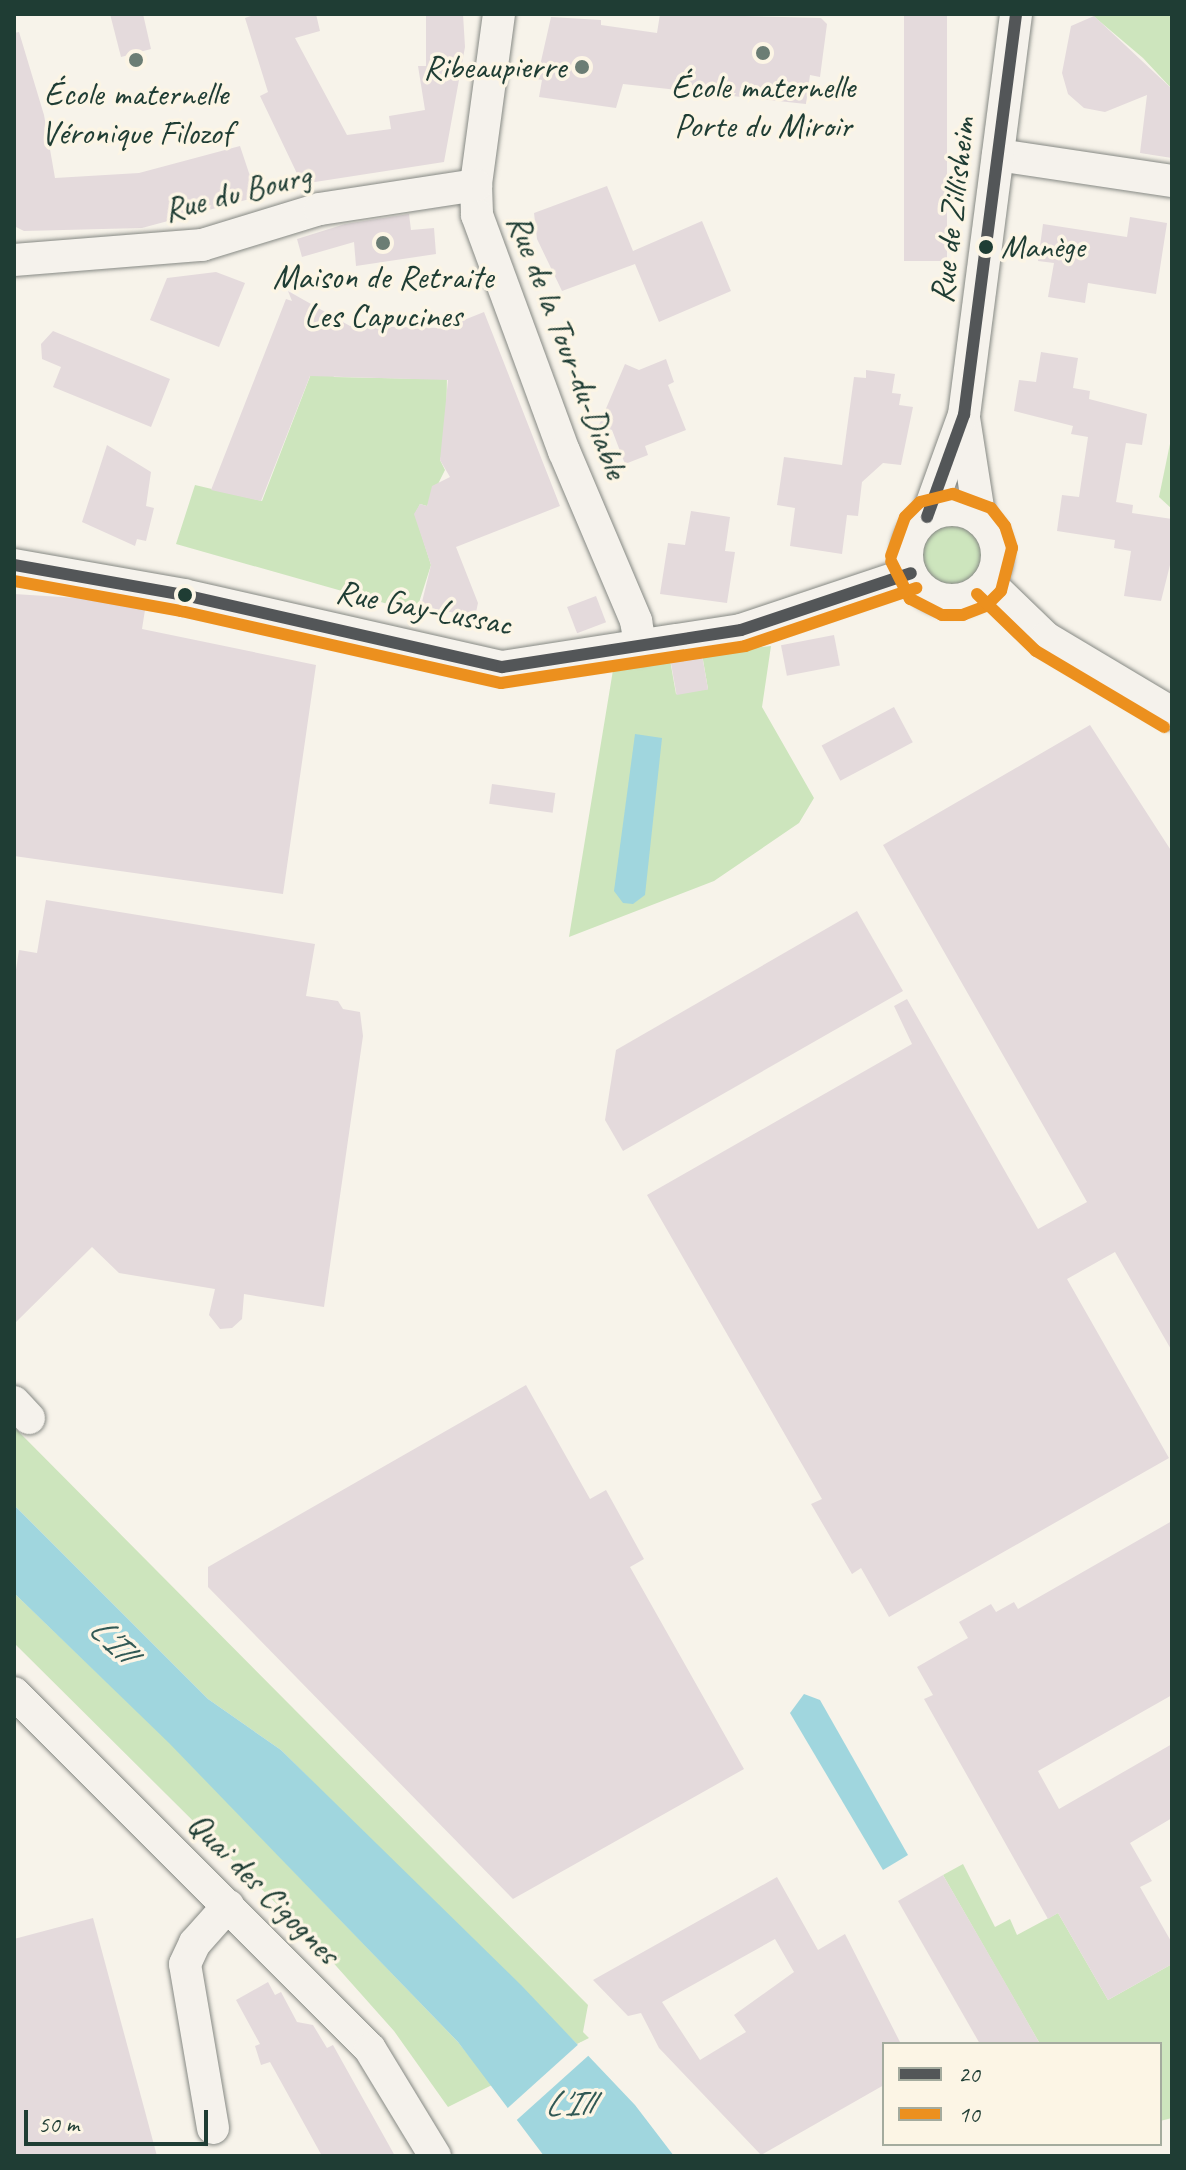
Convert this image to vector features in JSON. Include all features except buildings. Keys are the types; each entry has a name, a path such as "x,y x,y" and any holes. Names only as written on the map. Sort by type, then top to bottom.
{"street":[{"name":"Rue de la Tour-du-Diable","path":"499,14 476,185 482,234 636,621 641,648"},
{"name":"Rue de Zillisheim","path":"927,517 964,415 1016,14"},
{"path":"998,155 1172,181"},
{"name":"Rue du Bourg","path":"14,260 202,245 320,209 476,185"},
{"name":"Rue de Zillisheim","path":"964,415 980,520"},
{"path":"954,510 980,520 996,549 988,582 977,593 947,600 925,591 911,573 909,542 927,517 954,510"},
{"name":"Rue Gay-Lussac","path":"14,565 184,595 502,667 641,648 741,630 911,573"},
{"path":"988,582 1046,638 1172,713"},
{"name":"Quai des Cigognes","path":"14,1693 370,2049 435,2156"},
{"path":"213,2128 185,1964 195,1943 228,1906"}],"green space":[{"path":"1091,14 1172,14 1172,89 1143,58"},
{"path":"321,348 334,377 427,379 447,373 446,441 440,460 445,470 427,506 420,504 415,514 431,565 416,612 176,544 195,485 262,501"},
{"path":"1172,434 1172,509 1159,497"},
{"path":"952,526 963,528 972,535 979,544 979,566 972,575 963,582 952,584 941,582 932,575 925,566 923,555 925,544 932,535 941,528"},
{"path":"771,646 762,707 814,798 799,823 714,881 569,937 614,664 670,660 676,694 708,689 702,654"},
{"path":"14,1427 588,2005 583,2032 589,2038 577,2044 281,1750 208,1699 14,1505"},
{"path":"14,1593 169,1742 458,2042 492,2085 448,2107 394,2031 313,1940 14,1643"},
{"path":"963,1864 995,1927 1010,1919 1017,1935 1058,1913 1108,2000 1172,1964 1172,2118 1162,2120 1162,2042 1039,2042 943,1875"}],"water":[{"path":"635,734 662,738 645,895 633,904 623,903 614,891"},
{"name":"L'Ill","path":"14,1505 208,1699 281,1750 521,1985 635,2105 674,2156 544,2156 458,2042 169,1743 14,1593"},
{"path":"804,1694 820,1700 908,1855 883,1870 790,1713"}],"pier":[{"path":"581,2042 591,2053 514,2122 504,2111"}],"transit line":[{"name":"20","path":"927,517 964,415 1016,14"},
{"name":"10","path":"891,556 905,517 920,502 953,494 991,508 1005,526 1012,548 1001,591 986,606 963,615 942,615 910,599 891,561"},
{"name":"20","path":"14,565 184,595 502,667 741,630 911,573"},
{"name":"10","path":"14,581 181,611 501,683 745,646 916,588"},
{"name":"10","path":"977,594 1036,651 1164,727"}],"place":[{"name":"École maternelle Porte du Miroir","path":"763,53"},
{"name":"École maternelle Véronique Filozof","path":"136,60"},
{"name":"Ribeaupierre","path":"582,67"},
{"name":"Maison de Retraite Les Capucines","path":"383,243"},
{"name":"Manège","path":"986,247"}]}
